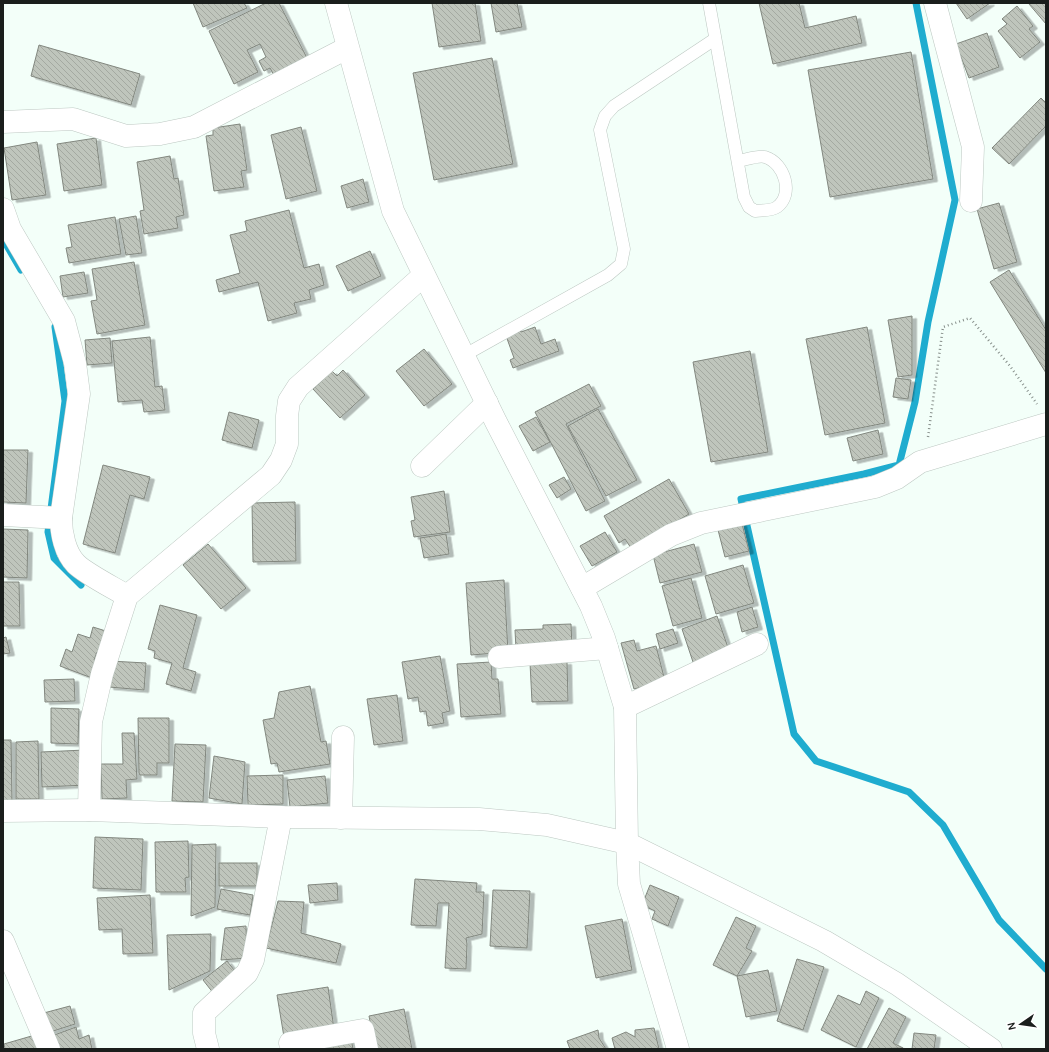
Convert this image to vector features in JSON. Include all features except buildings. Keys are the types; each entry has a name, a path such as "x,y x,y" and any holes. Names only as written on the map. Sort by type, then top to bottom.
{"street":[{"path":"336,3 347,48 393,211 423,276 463,356 591,606 607,648 625,707 629,884 678,1049"},
{"path":"935,3 973,147 971,201"},
{"path":"3,122 73,119 126,136 160,134 194,127 347,48"},
{"path":"3,209 10,229 64,321 75,363 79,394 61,530 66,548 76,564 127,596"},
{"path":"89,810 91,722 102,674 127,596 271,474 280,460 286,444 289,401 298,388 423,276"},
{"path":"422,466 487,403"},
{"path":"582,588 671,535 701,523 875,487 897,478 924,461 1044,417"},
{"path":"3,515 62,518"},
{"path":"625,707 757,644"},
{"path":"499,657 607,648"},
{"path":"342,818 343,737"},
{"path":"3,811 89,810 281,817 479,819 547,825 627,843 824,941 897,984 990,1049"},
{"path":"208,1049 204,1033 204,1013 247,973 252,960 281,817"},
{"path":"3,941 49,1049"},
{"path":"290,1043 363,1030 367,1049"}],"lane":[{"path":"709,3 744,197 749,207 755,211 775,208 782,202 786,193 785,177 780,168 774,162 764,156 738,161"},
{"path":"463,356 608,275 621,264 624,249 600,130 602,123 605,116 614,106 715,39"}],"path":[{"path":"924,461 943,327 970,318 1010,366 1044,417"}],"waterway":[{"path":"916,3 955,200 928,322 915,402 899,465 864,474 741,499 794,734 816,761 909,792 943,825 999,920 1046,969"},
{"path":"3,239 21,270"},
{"path":"55,327 65,401 48,532 54,558 81,585"}]}
